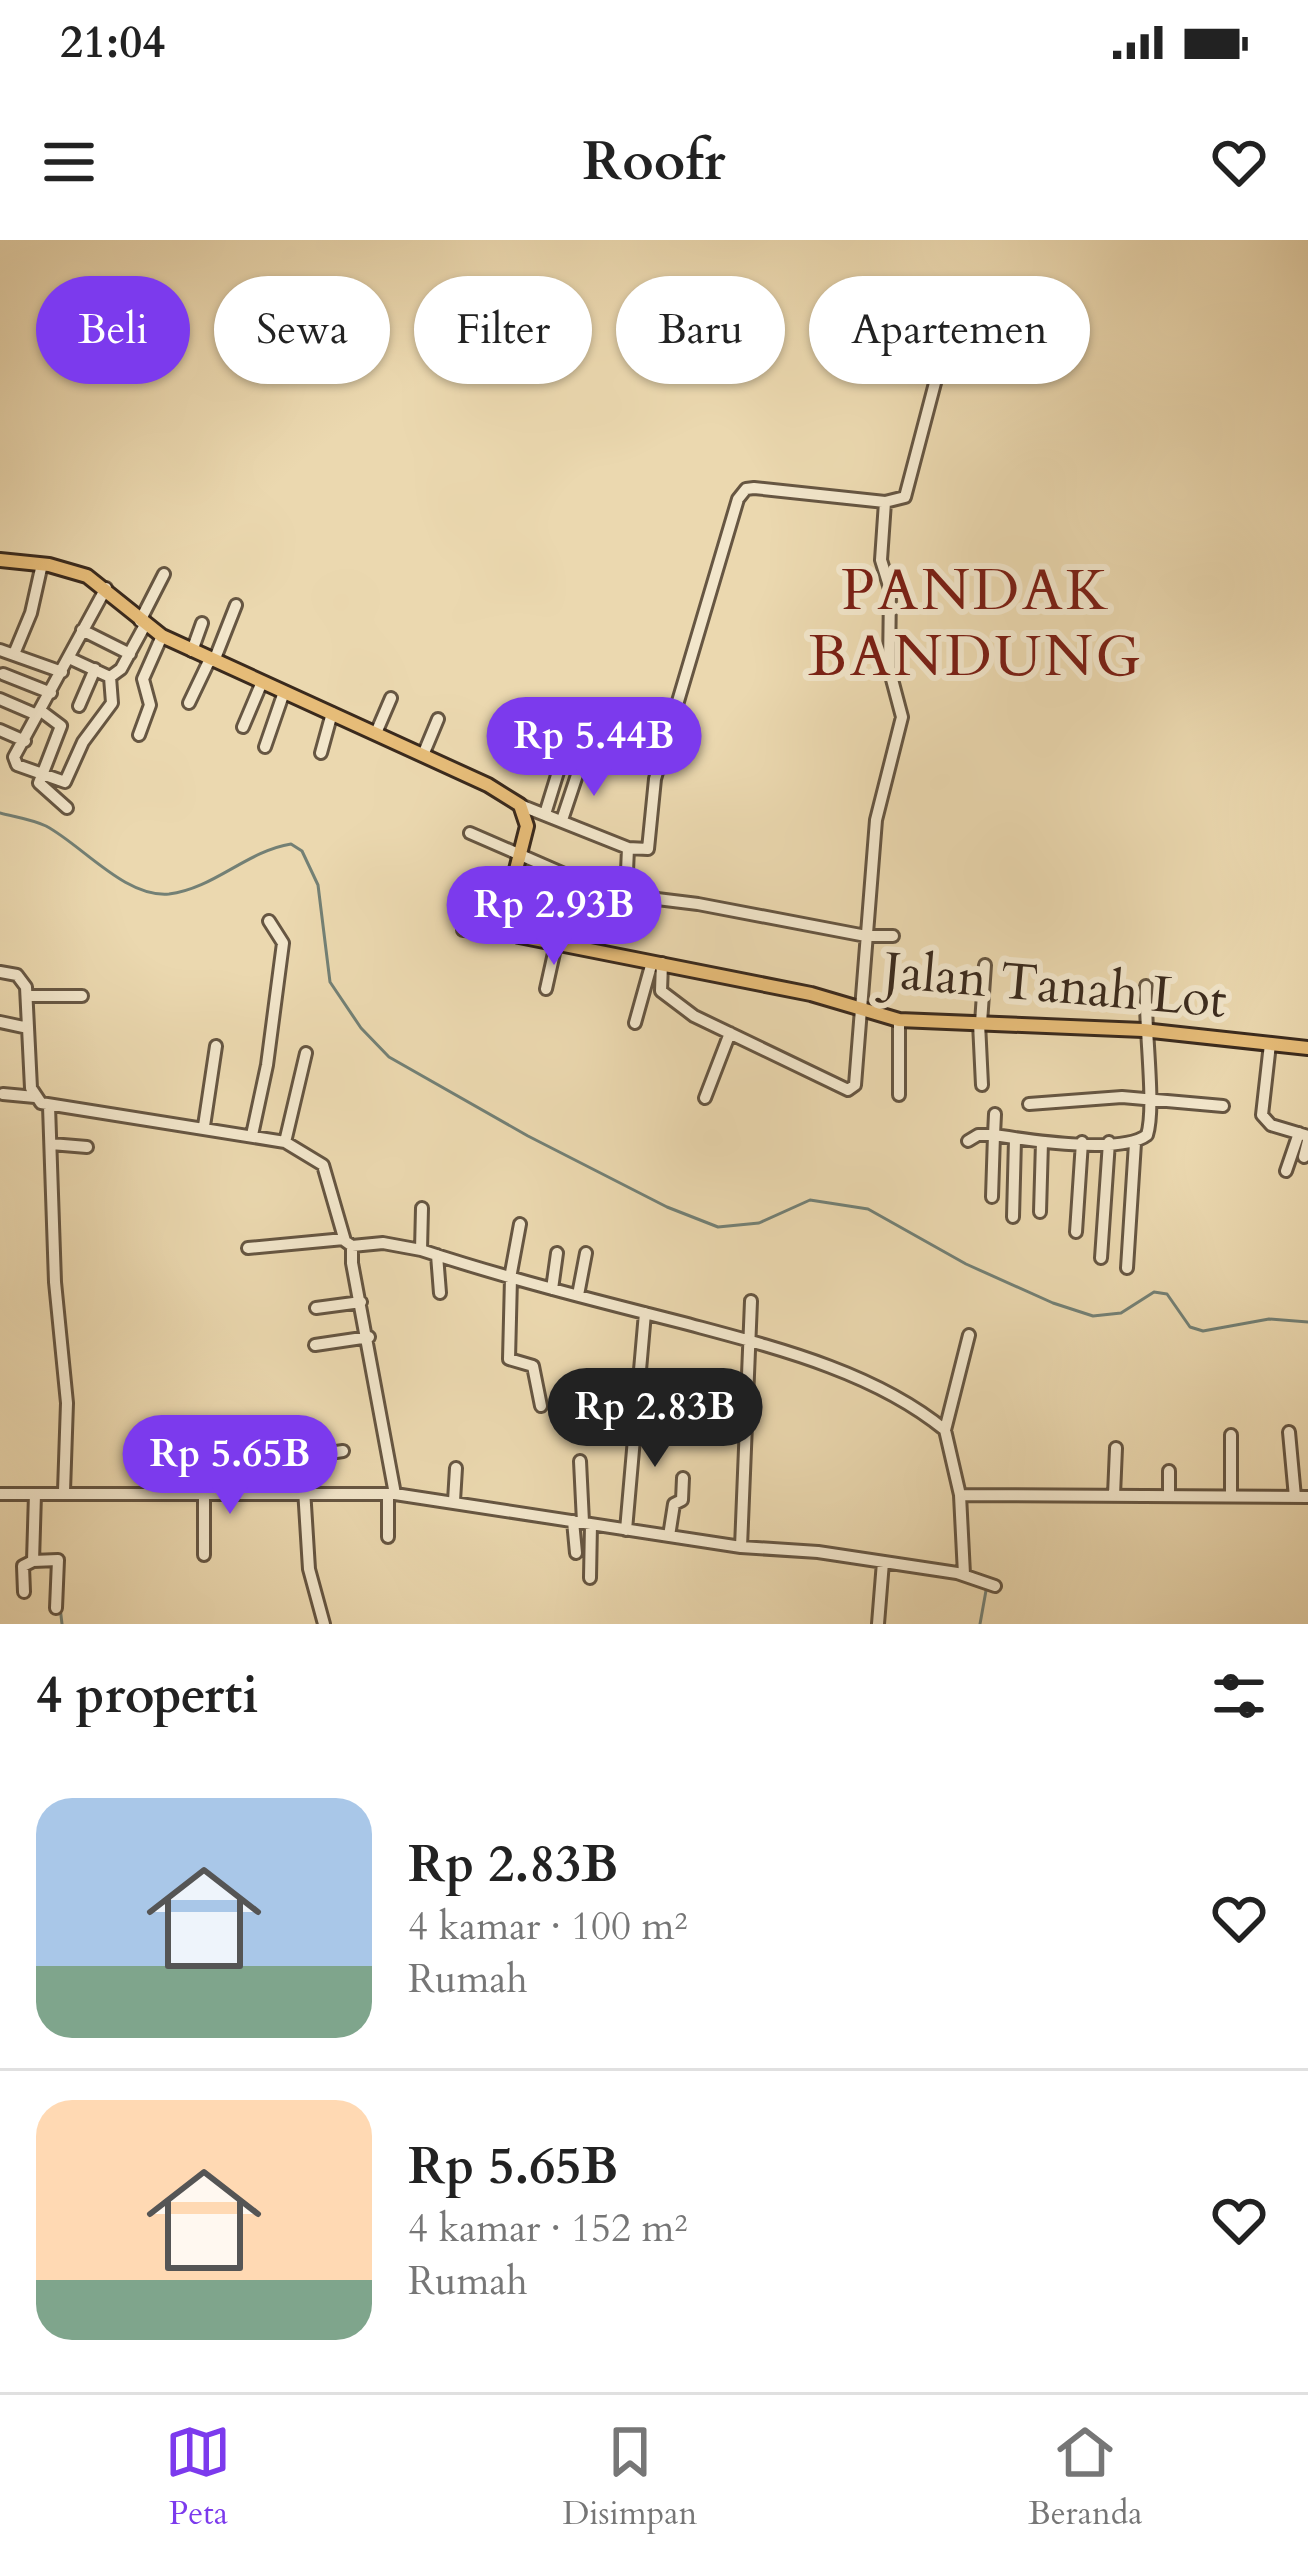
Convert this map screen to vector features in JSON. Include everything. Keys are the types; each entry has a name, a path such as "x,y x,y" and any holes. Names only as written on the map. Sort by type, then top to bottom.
{"main road":[{"path":"0,560 64,568 106,588 162,636 423,755 520,805 527,818 505,922"},
{"name":"Jalan Tanah Lot","path":"505,922 515,935 811,994 899,1020 1143,1030 1308,1048"}],"street":[{"path":"520,805 628,848 648,848 656,779 729,517 742,492 754,488 899,500 909,492 935,384"},
{"path":"657,962 662,991 694,1016 848,1090 859,1076 877,820 902,717 889,668 890,590 880,560 885,502"},
{"path":"14,654 31,614 42,564"},
{"path":"106,588 14,760 39,775 64,782 82,742 112,703 110,677 130,654 164,574"},
{"path":"189,703 236,605"},
{"path":"193,651 202,623"},
{"path":"82,631 130,654"},
{"path":"139,735 150,705 143,679 162,636"},
{"path":"0,650 62,672"},
{"path":"69,658 110,677"},
{"path":"79,706 94,669"},
{"path":"3,674 51,693"},
{"path":"243,727 262,682"},
{"path":"266,746 284,692"},
{"path":"376,733 391,698"},
{"path":"0,699 61,726 39,775 41,789 67,808"},
{"path":"321,753 332,713"},
{"path":"423,755 438,718"},
{"path":"0,730 25,741"},
{"path":"533,745 562,759 545,814"},
{"path":"562,820 581,763"},
{"path":"470,833 583,886 866,936 893,936"},
{"path":"626,895 628,848"},
{"path":"252,1135 267,1065 283,943 269,921"},
{"path":"463,930 489,931 505,922"},
{"path":"547,989 556,944"},
{"path":"635,1023 657,962"},
{"path":"982,1085 985,965"},
{"path":"0,972 22,978 35,1096"},
{"path":"968,1141 978,1135 1042,1142 1135,1143 1149,1133 1143,1030 1146,986"},
{"path":"27,996 82,996"},
{"path":"705,1098 730,1016"},
{"path":"899,1020 899,1095"},
{"path":"0,1022 28,1028"},
{"path":"1270,1044 1262,1115 1271,1124 1305,1137"},
{"path":"204,1126 216,1046"},
{"path":"285,1142 306,1053"},
{"path":"4,1094 35,1096 50,1106 117,1111 285,1142 315,1158 328,1172 369,1336 391,1494 388,1537"},
{"path":"1029,1104 1148,1099 1222,1106"},
{"path":"50,1106 55,1282 67,1402 64,1491"},
{"path":"992,1196 995,1114"},
{"path":"1304,1157 1305,1137"},
{"path":"1286,1171 1305,1137"},
{"path":"1013,1217 1016,1138"},
{"path":"1040,1212 1042,1142"},
{"path":"1076,1232 1082,1142"},
{"path":"1101,1258 1109,1142"},
{"path":"1127,1268 1135,1143"},
{"path":"51,1144 87,1147"},
{"path":"421,1250 422,1208"},
{"path":"520,1224 510,1278 509,1359 533,1366 542,1406"},
{"path":"248,1248 348,1242 421,1250 748,1344 868,1384 945,1430"},
{"path":"578,1295 586,1252"},
{"path":"552,1288 557,1253"},
{"path":"437,1256 440,1292"},
{"path":"741,1547 751,1301"},
{"path":"316,1308 361,1302"},
{"path":"626,1530 644,1314"},
{"path":"961,1574 959,1491 945,1430 969,1335"},
{"path":"314,1345 369,1336"},
{"path":"959,1491 1301,1497 1289,1432"},
{"path":"1231,1435 1232,1496"},
{"path":"1114,1495 1116,1448"},
{"path":"324,1624 309,1569 303,1454 343,1451"},
{"path":"260,1453 264,1493"},
{"path":"580,1461 590,1578"},
{"path":"454,1501 456,1468"},
{"path":"1169,1471 1169,1495"},
{"path":"669,1536 674,1504 682,1500 683,1478"},
{"path":"204,1493 204,1555"},
{"path":"0,1494 391,1494 741,1547 883,1562 961,1574 995,1586"},
{"path":"33,1561 35,1494"},
{"path":"352,1496 352,1511"},
{"path":"576,1553 582,1522"},
{"path":"25,1592 22,1566 58,1560 56,1607"},
{"path":"878,1624 883,1562"}],"waterway":[{"path":"0,813 46,826 120,879 153,893 185,891 291,844 302,851 318,885 330,982 361,1028 389,1057 528,1136 667,1207 718,1227 759,1223 810,1200 868,1209 966,1264 1093,1316 1121,1313 1154,1292 1167,1294 1190,1327 1203,1331 1269,1319 1308,1322"},
{"path":"893,1569 919,1573"},
{"path":"980,1624 987,1585"},
{"path":"60,1607 62,1624"}],"district":[{"name":"PANDAK BANDUNG","path":"976,624"}]}
